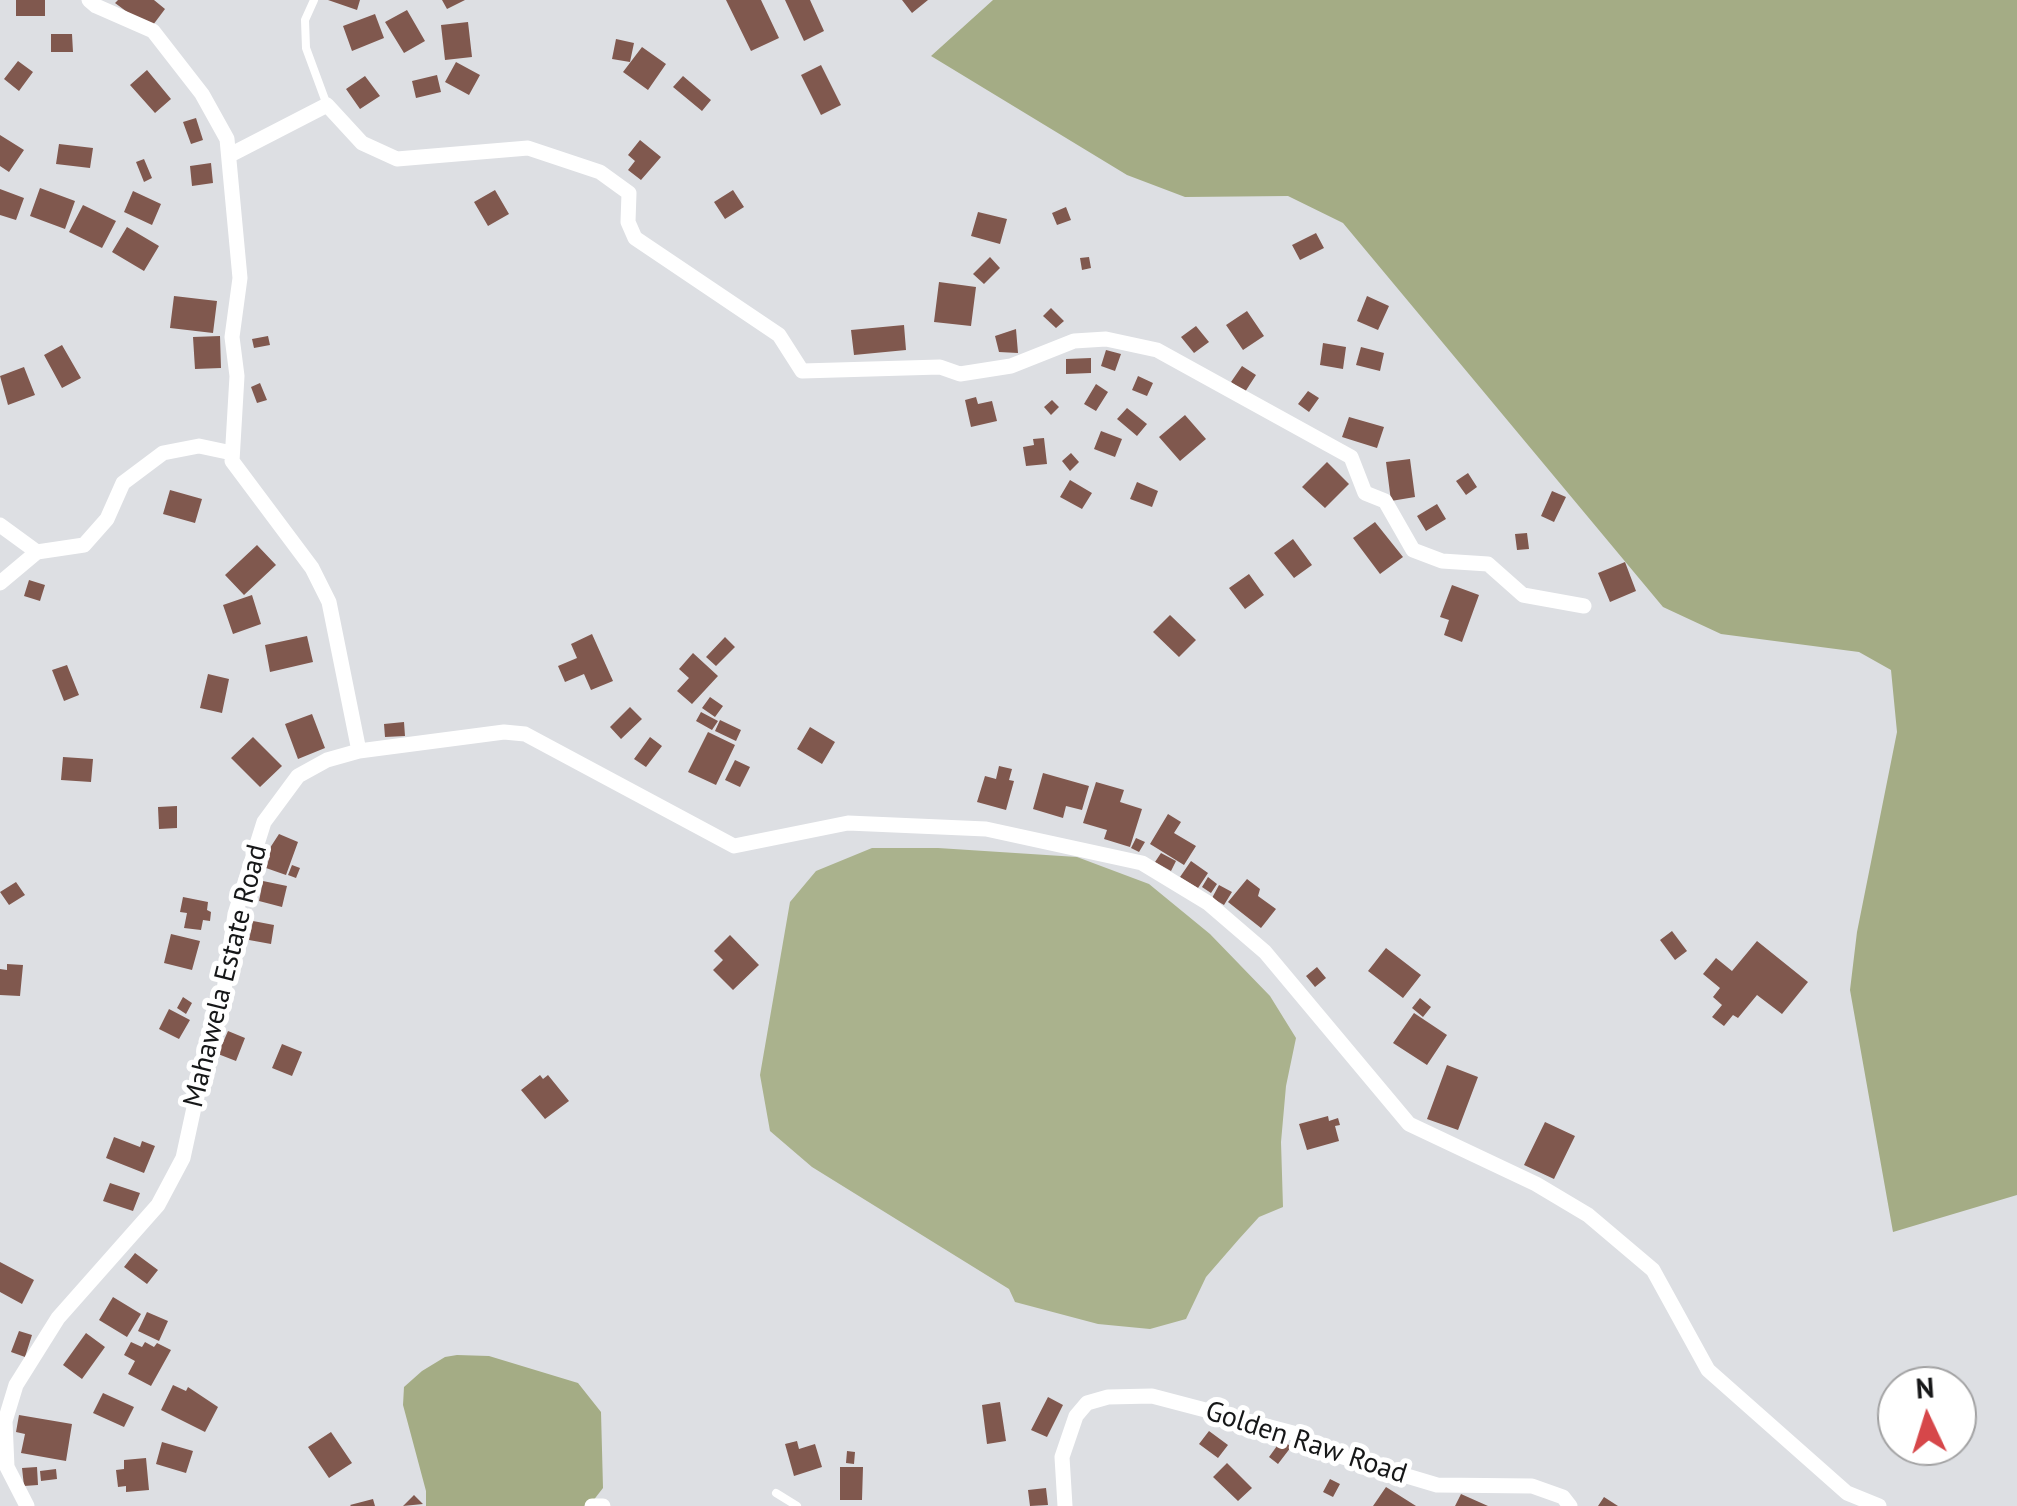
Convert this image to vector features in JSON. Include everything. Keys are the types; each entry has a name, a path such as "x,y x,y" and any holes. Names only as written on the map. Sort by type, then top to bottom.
{"street":[{"path":"89,0 153,31 202,94 227,139 240,278 232,336 237,376 232,461 312,568 329,602 359,751"},
{"path":"230,155 327,105 362,143 398,159 528,148 600,172 629,193 628,222 635,238 779,335 802,371 940,367 960,374 1010,366 1074,341 1106,339 1157,350 1350,457 1365,494 1385,502 1413,550 1442,561 1488,564 1523,594 1584,606"},
{"path":"0,583 36,552 84,545 107,519 124,483 163,453 200,446 232,453"},
{"path":"0,526 36,552"},
{"name":"Mahawela Estate Road","path":"27,1506 7,1466 6,1421 16,1385 58,1318 158,1206 183,1158 205,1058 221,1011 235,914 264,822 298,776 327,760 359,751 504,732 525,734 734,846 848,823 986,830 1142,863 1208,903 1265,952 1409,1124 1536,1184 1588,1215 1652,1270 1708,1370 1847,1492 1880,1506"},
{"name":"Golden Raw Road","path":"1065,1506 1062,1457 1076,1416 1086,1403 1123,1396 1152,1396 1293,1433 1344,1457 1437,1485 1532,1486 1563,1497 1570,1506"},
{"path":"592,1506 602,1506"}],"lane":[{"path":"314,0 306,20 306,48 327,105"},
{"path":"776,1492 797,1506"}],"green space":[{"path":"993,0 2017,0 2017,1195 1893,1232 1850,990 1857,932 1897,732 1891,670 1859,652 1721,634 1663,607 1343,223 1288,196 1185,197 1127,175 931,56"},
{"path":"872,848 1077,857 1149,884 1210,934 1270,996 1296,1038 1286,1086 1281,1142 1283,1207 1259,1217 1206,1277 1186,1319 1150,1329 1098,1324 1015,1302 1009,1289 812,1167 770,1131 760,1075 790,902 816,871"},
{"path":"489,1356 578,1383 601,1412 603,1488 589,1506 426,1506 426,1491 403,1405 404,1387 445,1357"}],"building":[{"path":"16,0 45,0 45,16 16,16"},
{"path":"154,0 165,9 150,29 115,3"},
{"path":"328,0 360,0 357,10"},
{"path":"442,0 465,0 447,9"},
{"path":"726,0 761,0 779,38 751,51"},
{"path":"785,0 810,0 824,31 804,41"},
{"path":"902,0 928,0 912,13"},
{"path":"407,10 425,41 404,53 385,22"},
{"path":"375,14 384,38 352,51 343,26"},
{"path":"468,22 472,57 445,60 441,25"},
{"path":"51,34 72,34 73,52 51,52"},
{"path":"616,39 634,43 630,62 612,59"},
{"path":"642,47 666,64 648,90 623,72"},
{"path":"18,61 33,72 19,91 4,79"},
{"path":"456,62 480,75 469,95 445,82"},
{"path":"821,65 841,105 821,115 801,75"},
{"path":"147,70 171,99 155,113 130,85"},
{"path":"437,75 441,92 416,98 412,81"},
{"path":"365,76 380,96 360,109 346,89"},
{"path":"683,76 711,100 702,111 673,87"},
{"path":"196,118 203,140 191,144 183,122"},
{"path":"0,135 24,150 9,172 0,166"},
{"path":"640,140 661,157 641,180 628,170 635,161 628,155"},
{"path":"59,144 93,148 90,168 56,164"},
{"path":"144,159 152,178 144,182 136,162"},
{"path":"211,163 213,183 192,186 190,166"},
{"path":"40,188 75,201 65,229 30,216"},
{"path":"0,189 24,198 16,220 0,215"},
{"path":"495,190 509,214 488,226 474,202"},
{"path":"733,190 744,207 725,219 714,202"},
{"path":"133,191 161,204 152,225 124,212"},
{"path":"83,205 116,221 102,248 69,232"},
{"path":"1066,207 1071,220 1057,225 1052,213"},
{"path":"978,212 1007,219 1000,244 971,236"},
{"path":"127,227 159,246 144,271 112,252"},
{"path":"1316,233 1324,248 1300,260 1292,245"},
{"path":"990,257 1000,268 984,284 973,274"},
{"path":"1089,257 1091,268 1082,270 1080,258"},
{"path":"939,282 976,287 971,326 934,322"},
{"path":"174,296 217,301 213,333 170,328"},
{"path":"1367,296 1389,306 1378,330 1357,321"},
{"path":"1051,308 1064,321 1056,328 1043,316"},
{"path":"1247,311 1264,336 1243,350 1226,325"},
{"path":"904,325 906,350 854,355 851,330"},
{"path":"1196,326 1209,342 1194,353 1181,337"},
{"path":"1016,329 1018,353 999,352 995,336"},
{"path":"220,336 221,368 195,369 193,337"},
{"path":"268,336 270,345 254,348 252,339"},
{"path":"1323,343 1346,347 1343,369 1320,365"},
{"path":"62,345 81,378 62,388 44,355"},
{"path":"1361,347 1384,353 1380,371 1356,365"},
{"path":"1106,350 1121,354 1115,371 1101,366"},
{"path":"1091,358 1091,373 1066,374 1066,359"},
{"path":"1242,366 1256,375 1245,392 1231,382"},
{"path":"24,367 35,395 8,405 0,376"},
{"path":"1138,376 1153,383 1147,396 1132,390"},
{"path":"260,383 267,400 257,403 251,387"},
{"path":"1096,384 1108,392 1096,411 1084,404"},
{"path":"1308,391 1319,398 1309,412 1298,404"},
{"path":"976,397 978,404 992,401 997,421 971,427 965,400"},
{"path":"1052,400 1059,407 1051,415 1044,407"},
{"path":"1127,408 1147,424 1137,436 1117,419"},
{"path":"1185,415 1206,439 1180,461 1159,437"},
{"path":"1349,417 1384,427 1377,448 1342,437"},
{"path":"1101,431 1122,439 1115,457 1094,449"},
{"path":"1044,438 1047,464 1026,466 1023,447 1034,445 1033,439"},
{"path":"1071,453 1079,462 1070,471 1062,461"},
{"path":"1410,459 1415,497 1391,501 1386,462"},
{"path":"1327,462 1349,484 1325,508 1302,487"},
{"path":"1468,473 1477,487 1466,495 1456,481"},
{"path":"1070,480 1092,493 1082,509 1060,497"},
{"path":"1137,482 1158,491 1152,507 1130,499"},
{"path":"170,490 202,499 195,523 163,514"},
{"path":"1552,491 1566,497 1554,522 1541,516"},
{"path":"1437,504 1446,519 1426,531 1417,516"},
{"path":"1375,522 1403,557 1380,574 1353,538"},
{"path":"1527,533 1529,549 1517,550 1515,534"},
{"path":"1293,539 1312,565 1294,578 1274,553"},
{"path":"257,545 276,565 244,595 225,575"},
{"path":"1625,562 1636,591 1610,602 1598,573"},
{"path":"1249,574 1264,595 1245,609 1229,588"},
{"path":"29,580 45,585 40,601 24,596"},
{"path":"1452,585 1479,595 1462,642 1444,635 1449,620 1440,617"},
{"path":"252,595 261,624 233,634 223,605"},
{"path":"1170,615 1196,640 1179,657 1153,632"},
{"path":"592,634 613,681 591,690 584,674 565,682 558,666 577,658 571,644"},
{"path":"307,636 313,662 270,672 265,645"},
{"path":"725,637 735,647 716,666 706,657"},
{"path":"693,653 718,676 692,704 677,691 689,678 679,669"},
{"path":"67,665 79,695 64,701 52,670"},
{"path":"208,674 229,679 222,713 200,708"},
{"path":"710,697 723,706 715,717 702,708"},
{"path":"630,707 642,719 621,739 610,727"},
{"path":"701,712 718,721 712,730 696,721"},
{"path":"312,714 325,748 298,759 285,724"},
{"path":"720,720 741,730 736,741 715,731"},
{"path":"404,722 405,736 385,737 384,724"},
{"path":"810,727 835,742 822,764 797,749"},
{"path":"708,732 735,745 716,785 688,772"},
{"path":"253,737 282,766 260,787 231,758"},
{"path":"650,737 662,746 646,767 634,759"},
{"path":"63,757 93,759 91,782 61,780"},
{"path":"735,760 750,767 740,787 725,780"},
{"path":"999,766 1012,769 1009,780 1014,781 1006,810 977,802 985,776 996,779"},
{"path":"1043,773 1089,786 1082,810 1066,806 1063,818 1033,809"},
{"path":"1096,782 1124,790 1120,802 1142,809 1130,847 1104,839 1107,830 1083,823"},
{"path":"177,806 177,828 159,829 158,807"},
{"path":"1168,814 1181,822 1174,833 1196,846 1184,865 1150,844"},
{"path":"279,834 298,842 286,875 266,868 270,856 266,854"},
{"path":"1136,838 1145,842 1139,852 1131,848"},
{"path":"1161,853 1176,861 1171,871 1155,862"},
{"path":"1191,861 1208,873 1198,888 1180,877"},
{"path":"292,865 300,868 296,878 288,875"},
{"path":"1208,877 1217,884 1211,893 1202,887"},
{"path":"1247,879 1260,889 1258,896 1276,909 1261,928 1228,902"},
{"path":"263,881 287,886 282,907 259,901"},
{"path":"16,882 25,895 9,905 0,892"},
{"path":"1219,885 1232,892 1224,905 1212,898"},
{"path":"183,897 208,902 210,921 203,920 201,930 184,928 187,913 180,912"},
{"path":"253,921 274,925 271,944 249,940"},
{"path":"1672,931 1687,951 1675,960 1660,940"},
{"path":"171,934 200,941 192,970 164,963"},
{"path":"730,935 759,965 733,990 713,970 723,960 714,951"},
{"path":"1757,941 1808,982 1782,1014 1757,995 1738,1018 1733,1015 1724,1026 1712,1017 1722,1005 1713,997 1720,988 1703,974 1716,958 1732,971"},
{"path":"1386,948 1421,975 1403,998 1368,971"},
{"path":"7,964 23,965 20,996 0,995 0,969 7,970"},
{"path":"1317,967 1326,978 1315,987 1306,976"},
{"path":"183,997 192,1003 186,1014 177,1008"},
{"path":"1420,998 1431,1007 1423,1017 1412,1008"},
{"path":"169,1009 190,1020 179,1039 159,1029"},
{"path":"1414,1013 1447,1035 1427,1065 1393,1043"},
{"path":"228,1031 245,1038 236,1061 218,1054"},
{"path":"282,1044 302,1052 292,1076 272,1068"},
{"path":"1447,1065 1478,1077 1458,1130 1427,1119"},
{"path":"540,1075 543,1079 548,1075 569,1101 545,1119 521,1090"},
{"path":"1328,1116 1329,1121 1338,1118 1340,1125 1335,1126 1339,1141 1307,1150 1299,1124"},
{"path":"1545,1122 1575,1136 1554,1179 1524,1165"},
{"path":"114,1137 140,1147 142,1141 155,1146 144,1173 106,1158"},
{"path":"110,1183 140,1193 133,1211 103,1201"},
{"path":"135,1253 158,1270 147,1284 124,1267"},
{"path":"0,1262 34,1280 22,1304 0,1292"},
{"path":"113,1297 141,1314 127,1337 99,1320"},
{"path":"147,1312 168,1321 159,1341 138,1331"},
{"path":"19,1331 32,1335 25,1357 11,1352"},
{"path":"86,1333 105,1347 82,1379 63,1365"},
{"path":"131,1342 142,1347 145,1342 154,1347 157,1343 171,1350 151,1386 128,1374 135,1361 124,1355"},
{"path":"173,1385 186,1391 188,1387 218,1407 205,1432 161,1410"},
{"path":"103,1393 134,1407 124,1427 93,1413"},
{"path":"1048,1397 1063,1405 1047,1437 1031,1430"},
{"path":"1000,1402 1006,1441 987,1444 982,1405"},
{"path":"19,1415 72,1424 66,1461 21,1453 25,1434 16,1432"},
{"path":"1209,1431 1228,1445 1218,1458 1199,1444"},
{"path":"331,1432 352,1463 329,1478 308,1447"},
{"path":"1282,1439 1291,1447 1278,1464 1269,1457"},
{"path":"797,1441 799,1449 815,1444 822,1467 794,1476 785,1444"},
{"path":"162,1442 193,1451 186,1473 156,1464"},
{"path":"847,1451 855,1452 854,1464 846,1463"},
{"path":"146,1458 149,1490 126,1492 126,1486 118,1487 116,1470 124,1469 124,1460"},
{"path":"1227,1463 1252,1488 1238,1501 1213,1477"},
{"path":"37,1467 38,1485 24,1486 22,1468"},
{"path":"840,1467 863,1467 862,1500 840,1500"},
{"path":"56,1469 57,1479 41,1481 40,1471"},
{"path":"1330,1479 1340,1484 1333,1497 1323,1492"},
{"path":"1386,1487 1416,1506 1373,1506"},
{"path":"1046,1488 1048,1505 1030,1506 1028,1490"},
{"path":"1461,1494 1488,1506 1455,1506"},
{"path":"414,1495 423,1504 403,1506"},
{"path":"1604,1497 1618,1506 1598,1506"},
{"path":"373,1499 375,1506 350,1505"}]}
